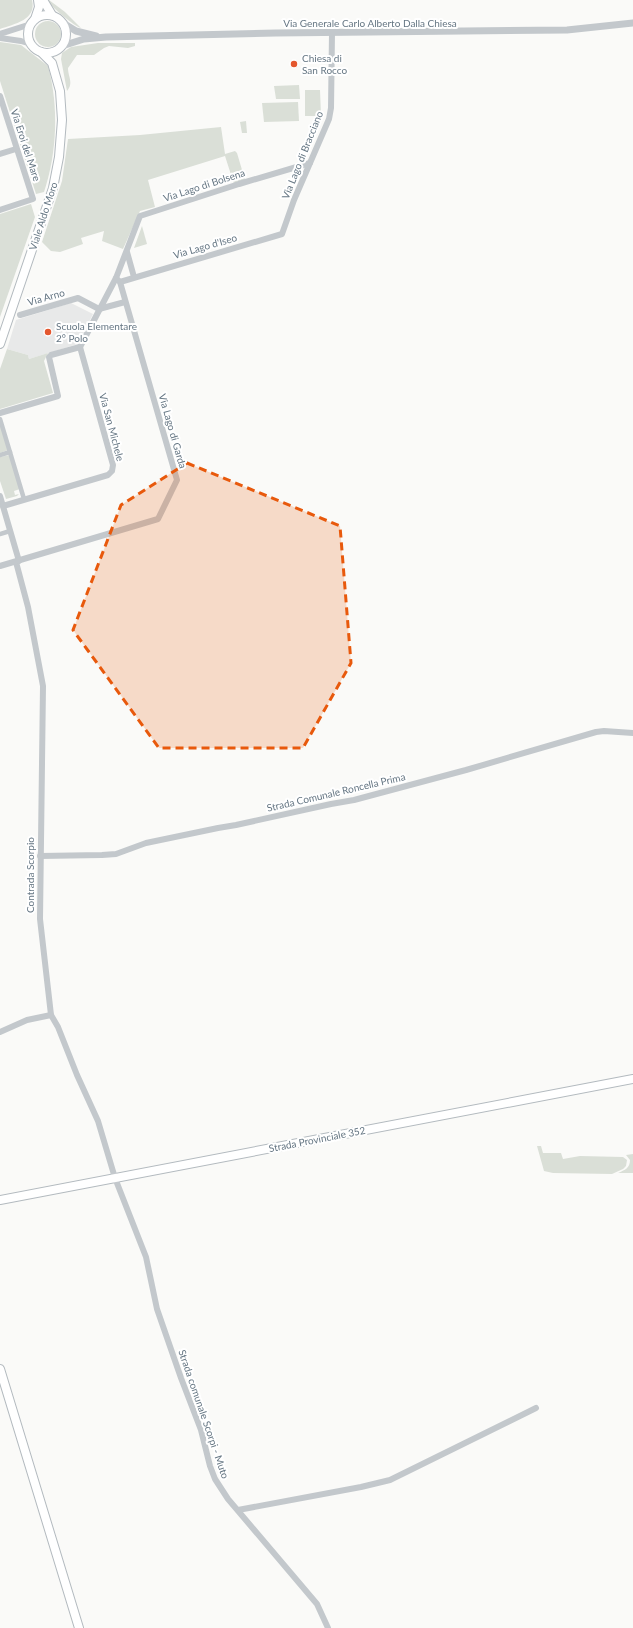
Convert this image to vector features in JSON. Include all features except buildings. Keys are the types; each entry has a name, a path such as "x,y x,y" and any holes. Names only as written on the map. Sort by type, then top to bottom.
{"main road":[{"path":"31,44 28,34 39,7 38,0"},
{"path":"43,0 52,15 63,23"},
{"path":"33,21 43,15 52,15"},
{"name":"Viale Aldo Moro","path":"0,344 56,178 62,127 62,108 59,84 59,48 66,37 63,23"},
{"name":"Viale Aldo Moro","path":"31,44 52,63 59,84"},
{"path":"41,52 51,53 59,48"},
{"name":"Strada Provinciale 352","path":"0,1200 633,1079"},
{"path":"0,1369 79,1628"}],"street":[{"path":"0,34 33,21"},
{"path":"63,23 76,31 106,37"},
{"name":"Via Generale Carlo Alberto Dalla Chiesa","path":"106,37 567,30 633,23"},
{"name":"Via Lago di Bracciano","path":"282,234 330,114 332,33"},
{"path":"59,48 66,44 84,39 106,37"},
{"path":"0,38 31,44"},
{"name":"Via Eroi del Mare","path":"0,96 33,199 0,210"},
{"path":"0,154 16,149"},
{"name":"Via Lago di Bolsena","path":"127,252 140,216 244,182 310,164"},
{"name":"Via Lago d'Iseo","path":"118,280 134,277 282,234"},
{"path":"127,252 134,277"},
{"path":"0,413 58,396 49,357 51,355 80,347 99,308 118,280 127,252"},
{"name":"Via Lago di Garda","path":"0,566 158,519 177,480 118,280"},
{"name":"Via Arno","path":"20,315 78,298 99,308"},
{"path":"99,308 125,302"},
{"name":"Via San Michele","path":"3,506 108,474 112,471 113,465 80,347"},
{"path":"0,419 24,499"},
{"path":"0,455 10,452"},
{"name":"Contrada Scorpio","path":"0,496 28,607 43,686 40,856 41,933 51,1015 98,1121 115,1178"},
{"path":"0,534 10,531"},
{"name":"Strada Comunale Roncella Prima","path":"40,856 116,854 146,843 354,800 466,770 596,732 604,731 633,733"},
{"path":"0,1032 28,1020 51,1015"},
{"name":"Strada comunale Scorpi - Muto","path":"115,1178 146,1257 156,1309 201,1430 210,1466 220,1489 317,1604 328,1628"},
{"path":"238,1510 361,1487 390,1480 452,1451 536,1408"}],"highlighted area":[{"path":"187,463 340,526 351,663 303,748 159,748 73,630 121,505"}],"shaded area":[{"path":"0,0 32,0 33,7 28,17 18,23 0,29"},
{"path":"47,0 65,12 81,28 62,16"},
{"path":"48,21 57,25 61,34 57,43 48,47 39,43 35,34 39,25"},
{"path":"0,42 21,45 48,66 54,97 55,129 52,161 44,192 36,194 0,81"},
{"path":"98,43 135,43 135,46 128,48 109,46 94,55 77,55 68,68 70,85 67,91 61,59 62,53 71,47"},
{"path":"299,85 300,99 276,99 274,86"},
{"path":"305,90 320,90 321,116 305,116"},
{"path":"298,102 299,121 264,122 262,103"},
{"path":"246,121 247,133 242,133 240,122"},
{"path":"221,127 225,154 235,151 237,153 245,180 234,184 225,156 148,180 155,207 140,211 123,249 102,241 104,231 81,238 83,244 60,252 51,251 42,242 62,181 68,139 140,135"},
{"path":"31,204 35,217 0,317 0,214"},
{"path":"142,226 147,244 134,248"},
{"name":"Scuola Elementare 2° Polo","path":"71,303 93,314 78,344 29,359 28,355 7,349 16,320"},
{"path":"7,349 28,355 29,359 48,353 44,361 53,393 0,409 0,369"},
{"path":"0,423 8,450 0,453"},
{"path":"10,455 20,489 14,491 15,495 19,494 17,496 6,499 0,481 0,457"},
{"path":"537,1146 541,1146 543,1153 561,1153 563,1159 580,1156 623,1157 627,1160 626,1166 612,1174 553,1173 544,1171"},
{"path":"633,1154 633,1173 618,1173 625,1170 629,1165 630,1160 626,1155"}],"place":[{"name":"Chiesa di San Rocco","path":"294,64"},
{"name":"Scuola Elementare 2° Polo","path":"48,332"}]}
